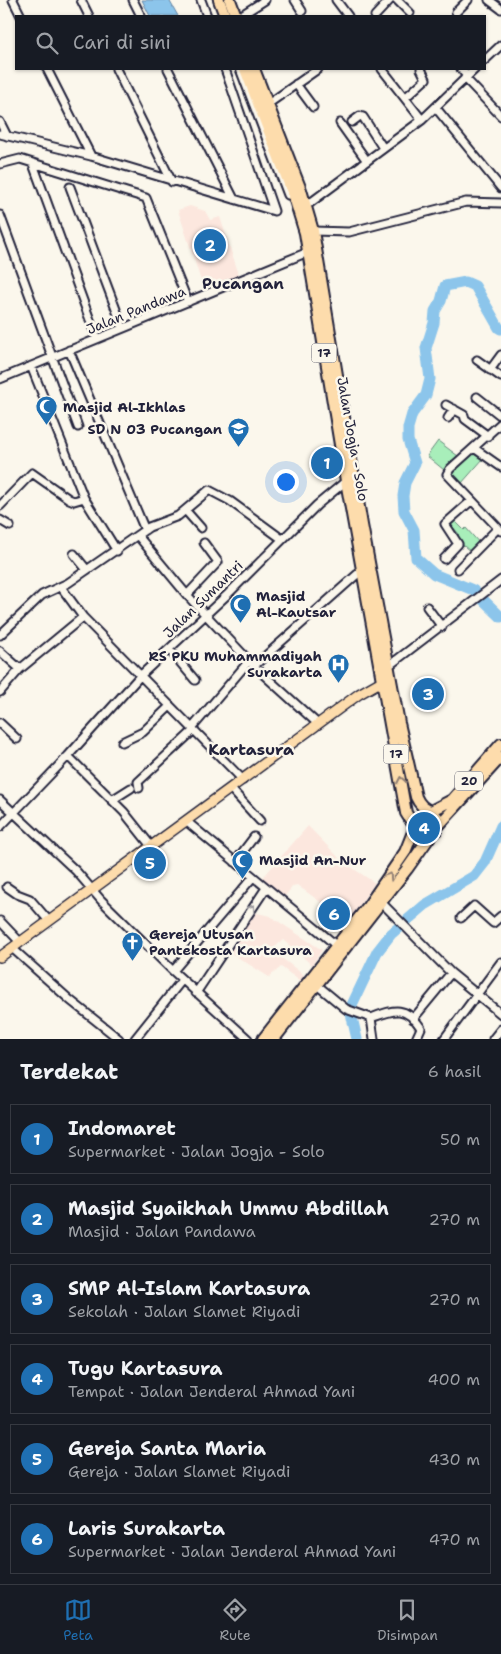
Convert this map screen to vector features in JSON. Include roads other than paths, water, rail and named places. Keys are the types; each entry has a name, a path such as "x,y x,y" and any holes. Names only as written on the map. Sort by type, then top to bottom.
{"highway":[{"path":"219,0 225,15"},
{"path":"230,0 236,15"},
{"name":"Jalan Jogja - Solo","path":"244,70 313,231 346,481 376,644 385,673"},
{"name":"Jalan Jogja - Solo","path":"254,70 268,104 301,206 308,252 382,634 385,673"},
{"name":"17","path":"385,673 412,784 419,802 438,818 439,825"},
{"name":"17","path":"385,673 406,813 409,821 415,826"},
{"name":"20","path":"429,811 452,800 501,744"},
{"name":"20","path":"439,825 501,757"},
{"path":"262,1039 337,946 403,855 415,826 417,815 429,811"},
{"path":"274,1039 439,825"},
{"path":"415,826 422,835 430,835"}],"main road":[{"path":"0,956 243,780 385,673"}],"street":[{"path":"13,0 20,15"},
{"path":"81,0 88,15"},
{"path":"133,0 140,15"},
{"path":"201,0 207,15"},
{"path":"214,0 220,15"},
{"path":"242,15 265,0"},
{"path":"295,0 302,11"},
{"path":"336,0 347,15"},
{"path":"376,15 390,0"},
{"path":"397,0 410,13"},
{"path":"456,12 468,0"},
{"path":"492,1 501,10"},
{"path":"486,59 501,45"},
{"path":"48,70 91,156"},
{"path":"116,70 172,182"},
{"path":"169,70 234,199"},
{"path":"0,122 3,135 91,156 172,182 272,210 275,208 225,70"},
{"path":"240,70 289,196 301,206 367,161 422,120 474,70"},
{"path":"268,104 317,70"},
{"path":"383,70 422,120"},
{"path":"405,98 426,79 422,70"},
{"path":"462,70 501,116"},
{"path":"296,84 313,107"},
{"path":"436,108 500,183"},
{"path":"352,122 363,116 384,148"},
{"path":"340,123 367,161"},
{"path":"0,164 17,159 146,198 188,302"},
{"path":"33,164 96,339"},
{"path":"70,187 123,328"},
{"path":"313,231 354,231 466,202 501,203"},
{"path":"0,215 78,427"},
{"name":"Jalan Pandawa","path":"0,379 308,252"},
{"path":"70,350 145,530"},
{"path":"490,370 501,355"},
{"path":"478,360 501,377"},
{"path":"31,366 84,498 117,551"},
{"path":"477,397 501,416"},
{"path":"446,405 464,415 465,419 488,436"},
{"path":"448,418 454,409"},
{"path":"458,569 500,529 448,478 447,474 501,423"},
{"path":"474,448 501,467"},
{"path":"0,506 32,472 70,499 75,501 84,498"},
{"name":"Jalan Sumantri","path":"0,827 68,756 140,676 334,489 346,481"},
{"path":"0,635 42,594 61,587 117,551 145,530 168,522 186,511 212,490 282,540"},
{"path":"444,559 458,544 445,524 471,501"},
{"path":"186,511 201,528"},
{"path":"0,520 10,526"},
{"path":"138,536 187,595 251,664 318,724"},
{"path":"187,595 218,562 204,543"},
{"path":"74,554 87,570"},
{"path":"112,800 135,788 138,782 193,729 251,664 362,570"},
{"path":"385,673 501,580"},
{"path":"61,587 83,617 243,780"},
{"path":"427,607 442,626"},
{"path":"0,692 20,669 83,617"},
{"path":"169,649 195,680"},
{"path":"0,651 20,669"},
{"path":"122,742 143,732 170,706"},
{"path":"0,723 17,739"},
{"path":"68,756 112,800 151,846"},
{"path":"231,788 260,821"},
{"path":"0,800 76,871 182,980 248,1039"},
{"path":"186,821 337,946"},
{"path":"235,862 254,837"},
{"path":"173,971 253,877"},
{"path":"7,887 30,899 49,921"},
{"path":"196,993 266,888"},
{"path":"381,902 451,974 501,1014"},
{"path":"461,918 474,906 493,923 501,916"},
{"path":"0,921 20,942"},
{"path":"12,948 70,1000 119,1039"},
{"path":"444,1039 501,962"},
{"path":"413,1019 451,974"},
{"path":"135,1039 182,980"},
{"path":"317,985 348,1010 358,1015 371,1018 394,1010 403,1012 421,1028 417,1038"},
{"path":"371,1018 374,1039"},
{"path":"493,1039 501,1029"}],"water":[{"path":"142,0 169,0 177,15 150,15"}],"waterway":[{"path":"501,329 475,286 466,282 445,286 441,301 435,311 434,323 426,348 430,379 426,395 412,414 408,428 408,440 415,463 405,483 403,496 404,511 414,530 416,558 434,574 473,590 501,617"},
{"path":"357,1039 350,1009 377,952 391,934 425,905 474,876 485,862 501,826"}],"place":[{"name":"Masjid Syaikhah Ummu Abdillah","path":"210,245"},
{"name":"Masjid Al-Ikhlas","path":"47,426"},
{"name":"SD N 03 Pucangan","path":"238,448"},
{"name":"Indomaret","path":"327,463"},
{"name":"Masjid Al-Kautsar","path":"240,623"},
{"name":"RS PKU Muhammadiyah Surakarta","path":"338,683"},
{"name":"SMP Al-Islam Kartasura","path":"428,694"},
{"name":"Tugu Kartasura","path":"424,828"},
{"name":"Gereja Santa Maria","path":"150,863"},
{"name":"Masjid An-Nur","path":"243,879"},
{"name":"Laris Surakarta","path":"334,914"},
{"name":"Gereja Utusan Pantekosta Kartasura","path":"133,961"}],"district":[{"name":"Pucangan","path":"243,283"},
{"name":"Kartasura","path":"251,749"}]}
